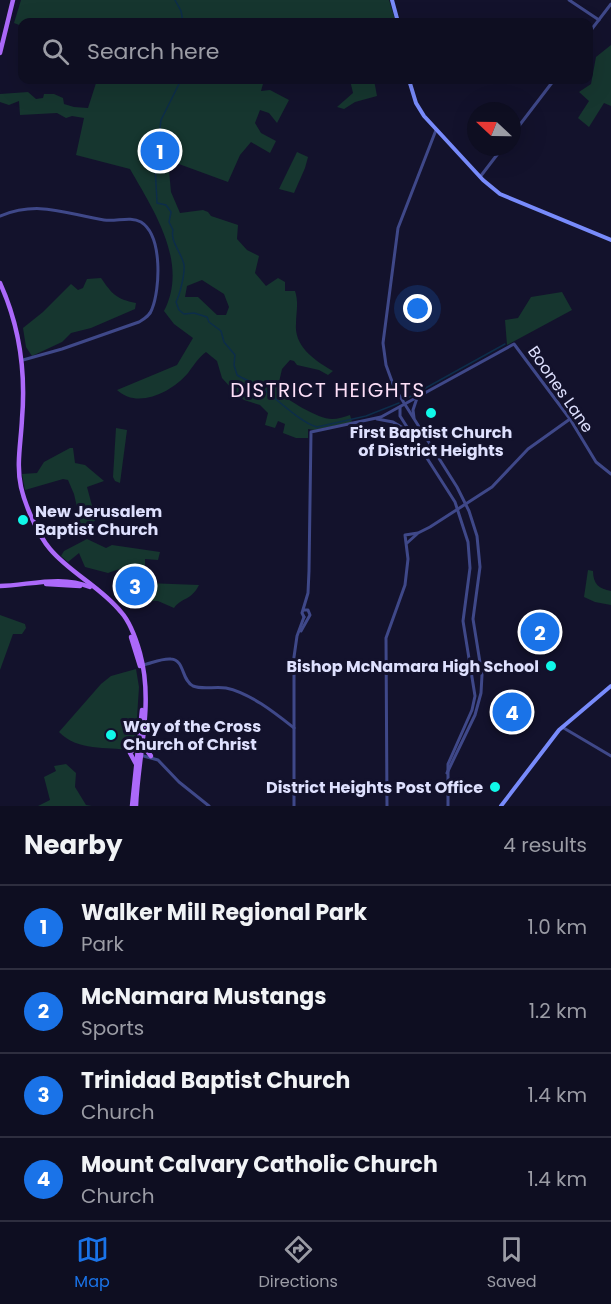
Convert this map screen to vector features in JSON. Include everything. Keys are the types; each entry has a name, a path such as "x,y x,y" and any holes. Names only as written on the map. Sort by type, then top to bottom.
{"main road":[{"path":"0,53 13,0"},
{"path":"392,0 397,18"},
{"path":"410,84 417,106 436,130 480,177 507,198 611,240"},
{"path":"0,283 14,317 23,360 23,409 18,467 21,486 44,541 75,573 121,611 132,632 141,665 142,743 133,806"},
{"path":"70,581 75,573"},
{"path":"75,573 76,584"},
{"path":"42,584 51,581 70,581 101,593"},
{"path":"0,586 76,584"},
{"path":"501,806 562,727 611,687"},
{"path":"142,743 151,756"},
{"path":"137,766 130,753 142,743"},
{"path":"133,806 140,755"}],"street":[{"path":"569,0 599,21"},
{"path":"593,28 611,4"},
{"path":"521,123 551,84"},
{"path":"436,130 398,228 383,343 386,365 392,383 466,504 477,536 480,555 473,620 482,687 475,715 447,773"},
{"path":"480,177 496,156"},
{"path":"0,216 21,209 44,208 65,210 108,221 134,220 144,225 155,245 159,282 152,310 148,315 139,322 23,360"},
{"name":"Boones Lane","path":"417,398 514,344 570,419 596,462 611,474"},
{"path":"306,617 302,613 309,577 311,433 375,419 417,398"},
{"path":"416,422 413,410 417,398"},
{"path":"400,407 399,414 458,509 466,530 470,555 470,578 464,621 475,696 472,710 448,761 448,806"},
{"path":"375,419 397,424 412,434"},
{"path":"407,543 418,533 492,487 528,449 570,419"},
{"path":"387,806 386,638 404,589 408,565 405,535 418,533"},
{"path":"294,806 294,664 296,641 310,612 304,610"},
{"path":"141,665 174,660 180,664 190,684 239,692 294,728"},
{"path":"286,722 294,718"},
{"path":"562,727 611,756"},
{"path":"140,755 151,756 160,762 179,782 209,806"}],"green space":[{"path":"21,0 389,0 395,18 18,18 18,24 14,23"},
{"path":"611,45 611,106 604,103 589,127 578,118 589,101 579,92 593,84 596,57"},
{"path":"96,84 263,84 261,91 270,90 289,100 277,123 269,113 260,110 255,123 261,133 276,141 270,153 251,142 240,155 228,182 168,160 171,192 180,213 203,210 211,216 238,225 237,239 247,250 259,256 255,273 266,286 278,278 285,282 285,291 295,291 296,332 299,340 313,358 333,371 328,375 319,370 297,365 290,360 282,369 277,391 311,413 332,419 350,415 352,422 314,430 308,429 308,438 296,438 283,433 285,424 278,421 275,428 265,425 268,413 260,405 244,400 232,389 222,378 217,361 206,352 173,387 154,396 134,398 125,396 117,390 177,365 193,338 174,324 164,311 171,293 173,274 171,256 158,220 130,169 76,155 84,118 72,116 66,118 57,113 20,115 19,101 9,105 0,102 0,94 28,92 36,99 43,98 44,94 54,94 63,98 64,104 88,108","holes":["202,280 224,294 229,307 226,315 217,315 198,297 185,297 187,286"]},
{"path":"351,84 375,84 377,96 355,102 344,109 337,107 353,93"},
{"path":"297,152 308,157 294,193 279,189"},
{"path":"101,278 115,295 136,303 135,309 91,328 71,333 62,342 32,356 26,347 23,328 71,284 78,290 83,288 87,279"},
{"path":"562,292 572,310 507,345 505,320 518,318 531,297"},
{"path":"116,428 127,430 120,483 113,477"},
{"path":"73,448 75,463 85,465 104,481 87,487 94,513 98,517 75,537 72,527 80,520 68,480 63,479 25,490 22,474 37,473 44,462"},
{"path":"87,539 106,548 112,545 160,552 158,560 145,559 145,576 136,578 134,564 108,573 85,567 79,553 68,562 61,556 64,551"},
{"path":"588,570 593,571 598,585 611,591 611,605 584,597"},
{"path":"146,583 199,585 193,594 174,608 158,601 145,601"},
{"path":"0,615 25,624 26,628 22,634 13,634 0,670"},
{"path":"526,621 557,630 553,644 522,635"},
{"path":"136,669 139,687 135,748 130,750 83,745 66,738 59,732 101,684 111,676"},
{"path":"66,764 76,773 75,787 86,805 92,806 38,806 50,800 44,777 56,771 54,766"}],"waterway":[{"path":"175,0 182,18"},
{"path":"179,84 161,120 155,165 157,203 166,205 171,212 169,222 184,265 182,284 176,302 179,310 184,314 194,313 207,317 209,322 221,331 224,342 235,355 234,365 237,375 260,387 311,425 317,427 366,416 399,403"},
{"path":"404,400 505,344"}],"place":[{"name":"Walker Mill Regional Park","path":"160,151"},
{"name":"First Baptist Church of District Heights","path":"431,413"},
{"name":"New Jerusalem Baptist Church","path":"23,520"},
{"name":"Trinidad Baptist Church","path":"135,586"},
{"name":"McNamara Mustangs","path":"540,632"},
{"name":"Bishop McNamara High School","path":"551,666"},
{"name":"Mount Calvary Catholic Church","path":"512,712"},
{"name":"Way of the Cross Church of Christ","path":"111,735"},
{"name":"District Heights Post Office","path":"495,787"}],"district":[{"name":"DISTRICT HEIGHTS","path":"328,390"}]}
